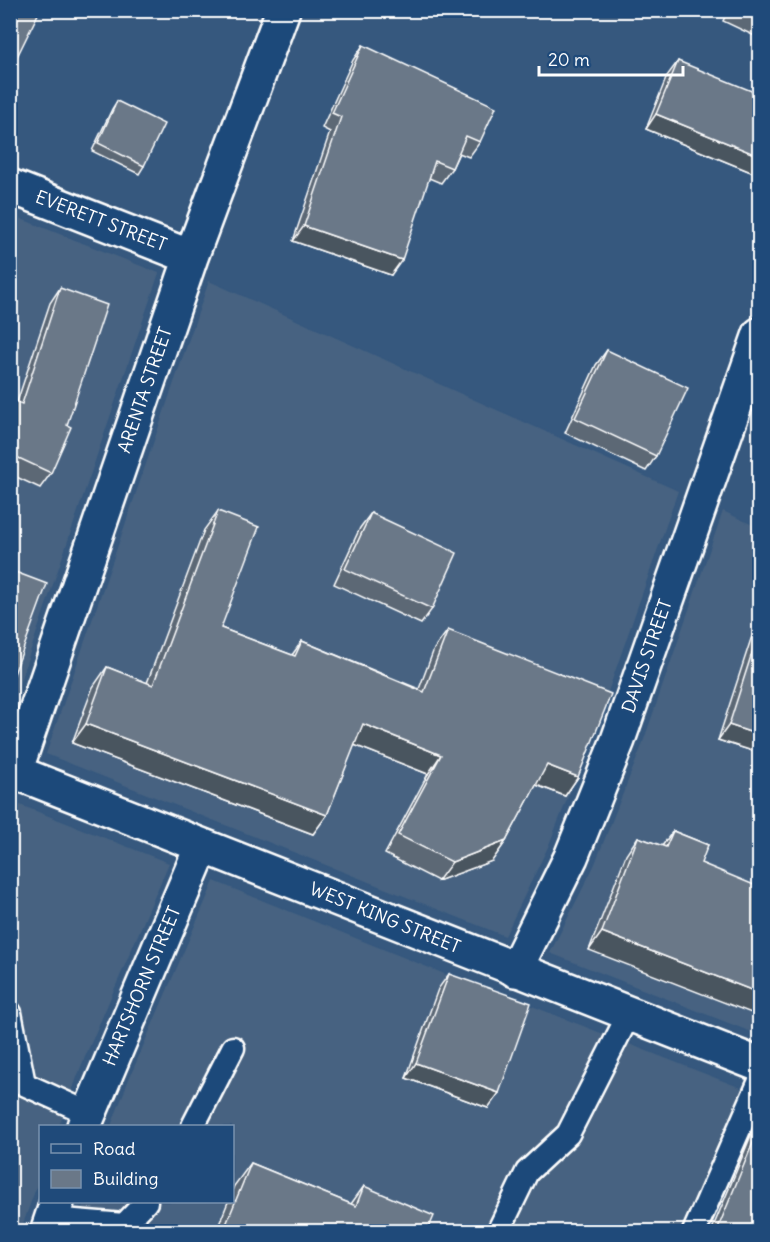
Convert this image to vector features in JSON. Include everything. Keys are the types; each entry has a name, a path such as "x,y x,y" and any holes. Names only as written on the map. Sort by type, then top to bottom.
{"street":[{"name":"ARENTA STREET","path":"13,771 191,257 283,10"},
{"name":"EVERETT STREET","path":"10,186 191,257"},
{"name":"DAVIS STREET","path":"515,970 571,857 618,740 759,334"},
{"name":"WEST KING STREET","path":"13,771 759,1065"},
{"name":"HARTSHORN STREET","path":"86,1120 202,846"}],"lane":[{"path":"10,1013 24,1084 86,1120"},
{"path":"498,1232 527,1172 567,1134 629,1014"},
{"path":"194,1125 233,1048"},
{"path":"694,1232 759,1081"},
{"path":"52,1217 125,1228 145,1203"}],"shaded area":[{"path":"11,215 159,273 11,708"},
{"path":"209,281 678,491 594,732 548,847 505,936 46,754"},
{"path":"723,511 759,528 759,1035 550,953 594,866 641,748"},
{"path":"10,801 169,863 82,1064 59,1125 39,1125 39,1180 20,1232 10,1231"},
{"path":"214,881 524,1006 527,1004 759,1095 759,1231 73,1232 84,1203 234,1203 234,1125 111,1125"}],"building":[{"path":"10,10 40,10 10,71"},
{"path":"742,10 759,10 759,18"},
{"path":"363,45 496,107 480,142 466,136 452,168 435,161 402,260 304,226 341,117 332,113"},
{"path":"678,61 759,94 759,156 656,114"},
{"path":"117,101 164,124 144,166 98,143"},
{"path":"60,288 107,305 67,425 71,427 51,473 10,454 10,399 22,404"},
{"path":"607,350 688,388 656,456 575,418"},
{"path":"218,511 259,527 221,628 295,656 302,641 424,692 448,630 611,694 578,777 547,765 506,841 452,862 398,835 441,755 363,724 327,815 86,724 107,667 153,685"},
{"path":"371,513 457,553 432,609 345,569"},
{"path":"10,570 47,584 10,685"},
{"path":"759,631 759,735 729,725"},
{"path":"673,831 708,845 701,863 759,887 759,993 602,932 638,837 666,847"},
{"path":"449,974 531,1003 499,1093 416,1063"},
{"path":"759,1128 759,1232 727,1232 718,1228"},
{"path":"251,1163 356,1206 364,1186 434,1216 427,1232 223,1232"}]}
